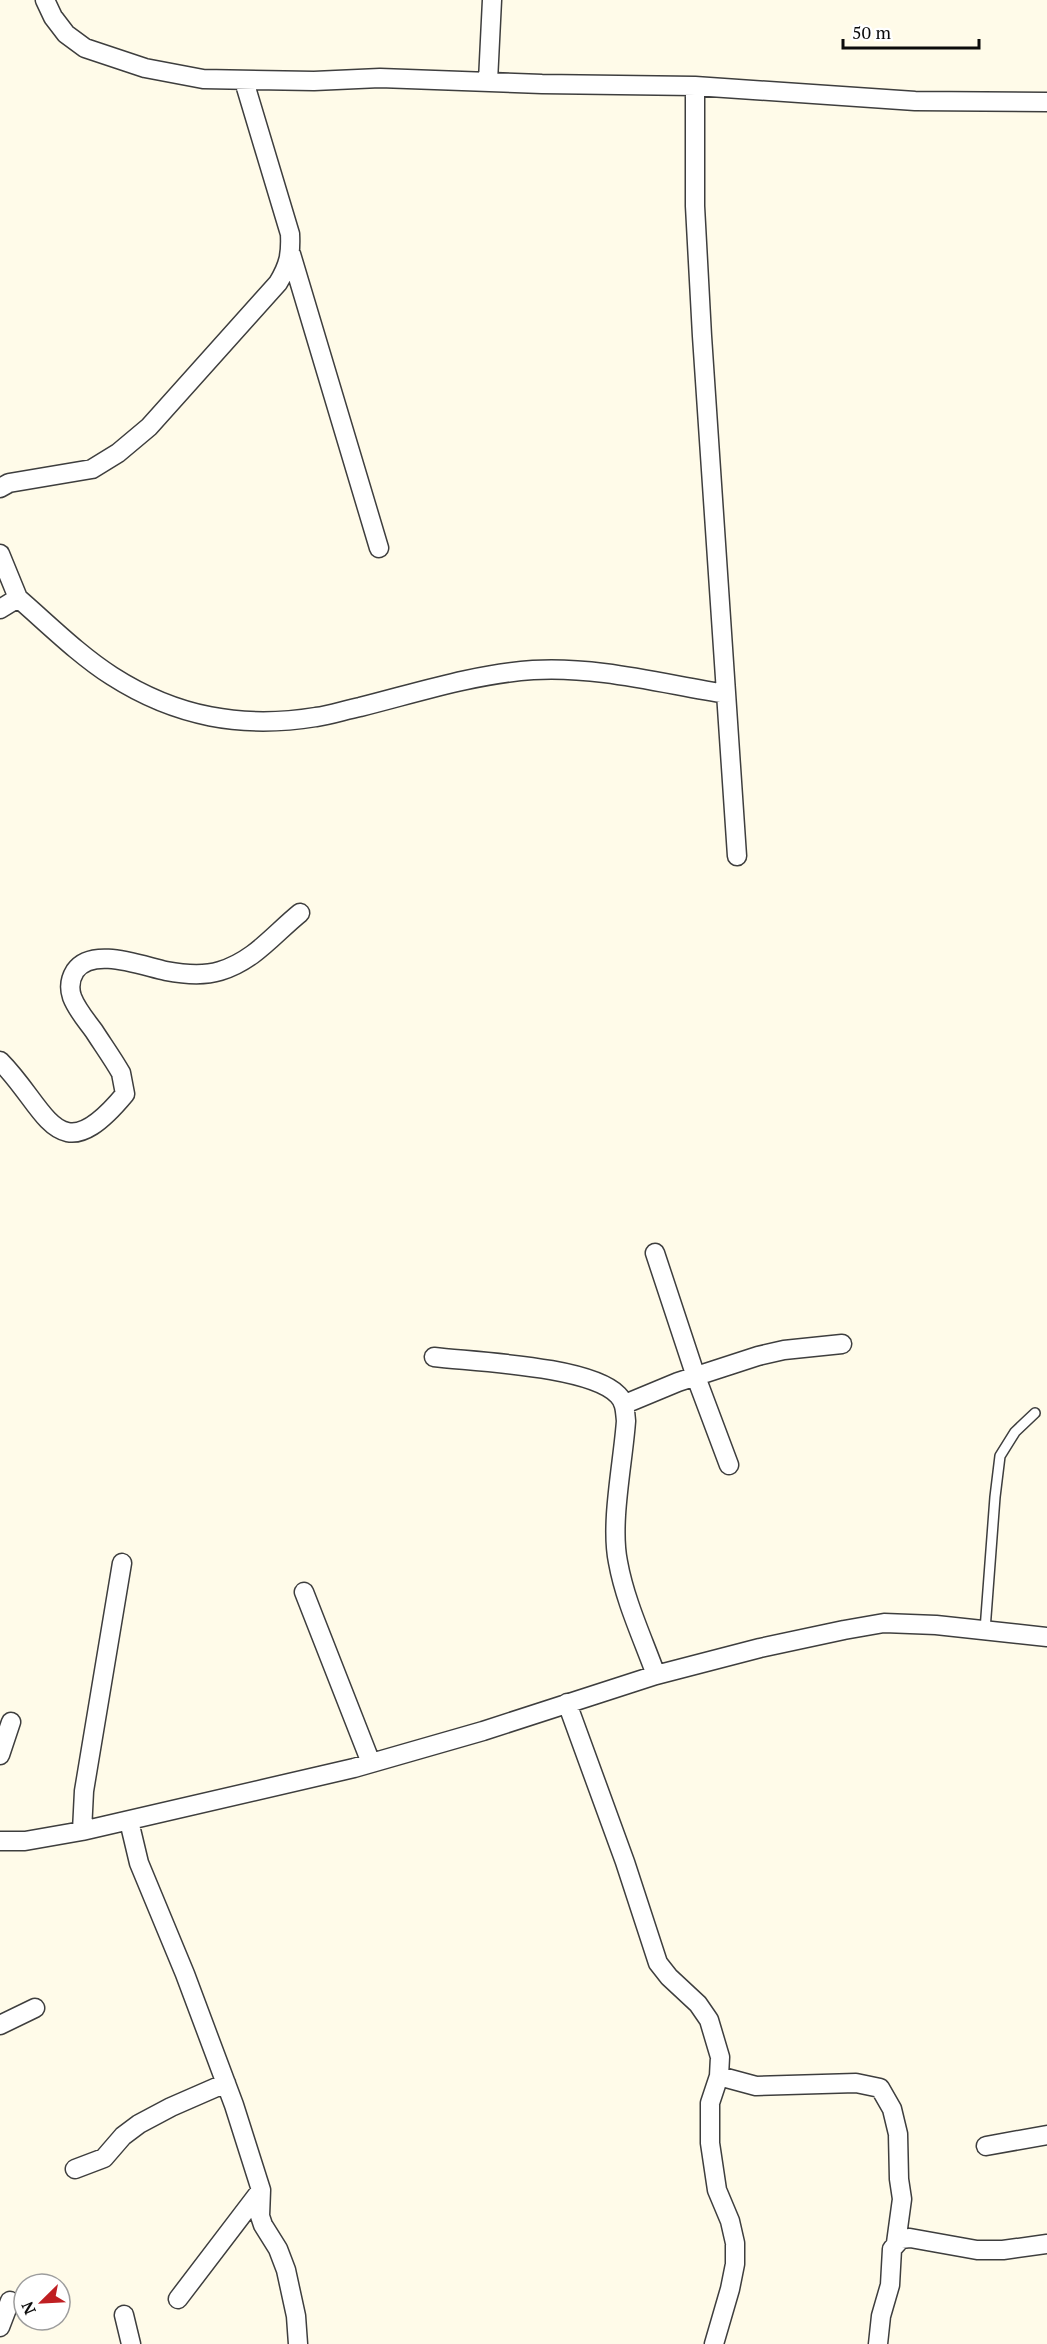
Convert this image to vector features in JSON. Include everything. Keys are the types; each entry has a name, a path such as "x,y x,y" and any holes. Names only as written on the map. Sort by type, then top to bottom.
{"street":[{"path":"45,0 53,17 66,34 85,48 146,68 203,79 314,81 380,78 542,84 695,86 915,100 1047,102"},
{"path":"488,81 492,0"},
{"path":"244,81 290,234 291,254 380,548"},
{"path":"695,86 695,206 711,485 737,856"},
{"path":"0,488 9,483 92,469 118,453 149,427 278,283 288,267 291,254"},
{"path":"0,554 18,598 65,639 110,675 186,712 239,722 316,717 466,680 531,670 577,670 726,694"},
{"path":"0,609 18,598"},
{"path":"0,1061 20,1082 46,1119 57,1130 70,1134 81,1131 96,1123 113,1108 125,1094 125,1085 122,1073 78,1011 71,996 72,976 78,966 106,959 128,961 168,971 205,974 219,972 234,966 266,946 300,913"},
{"path":"655,1253 696,1377 729,1465"},
{"path":"625,1404 758,1356 784,1350 842,1344"},
{"path":"434,1357 522,1366 568,1374 613,1390 625,1404 626,1432 615,1532 617,1561 624,1588 656,1675"},
{"path":"82,1832 84,1791 122,1563"},
{"path":"304,1592 372,1763"},
{"path":"0,1836 0,1841 25,1841 82,1832 372,1763 656,1675 759,1648 884,1623 936,1625 1047,1637"},
{"path":"567,1703 625,1862 658,1963 669,1977 698,2004 709,2020 720,2057 718,2076 710,2103 710,2143 717,2190 730,2221 735,2242 735,2264 714,2344"},
{"path":"0,1755 11,1722"},
{"path":"129,1821 143,1872 226,2083 261,2190 260,2216 278,2249 286,2270 296,2316 298,2344"},
{"path":"0,2025 35,2008"},
{"path":"718,2076 756,2086 856,2083 880,2088 892,2109 897,2128 902,2199 896,2243"},
{"path":"75,2169 104,2158 123,2136 139,2124 226,2083"},
{"path":"986,2146 1047,2135"},
{"path":"178,2299 261,2190"},
{"path":"878,2344 881,2316 890,2285 892,2249 901,2239 910,2238 977,2250 1003,2250 1047,2244"},
{"path":"0,2327 10,2301"},
{"path":"124,2315 131,2344"}],"lane":[{"path":"986,1630 1000,1456 1016,1432 1035,1413"}]}
